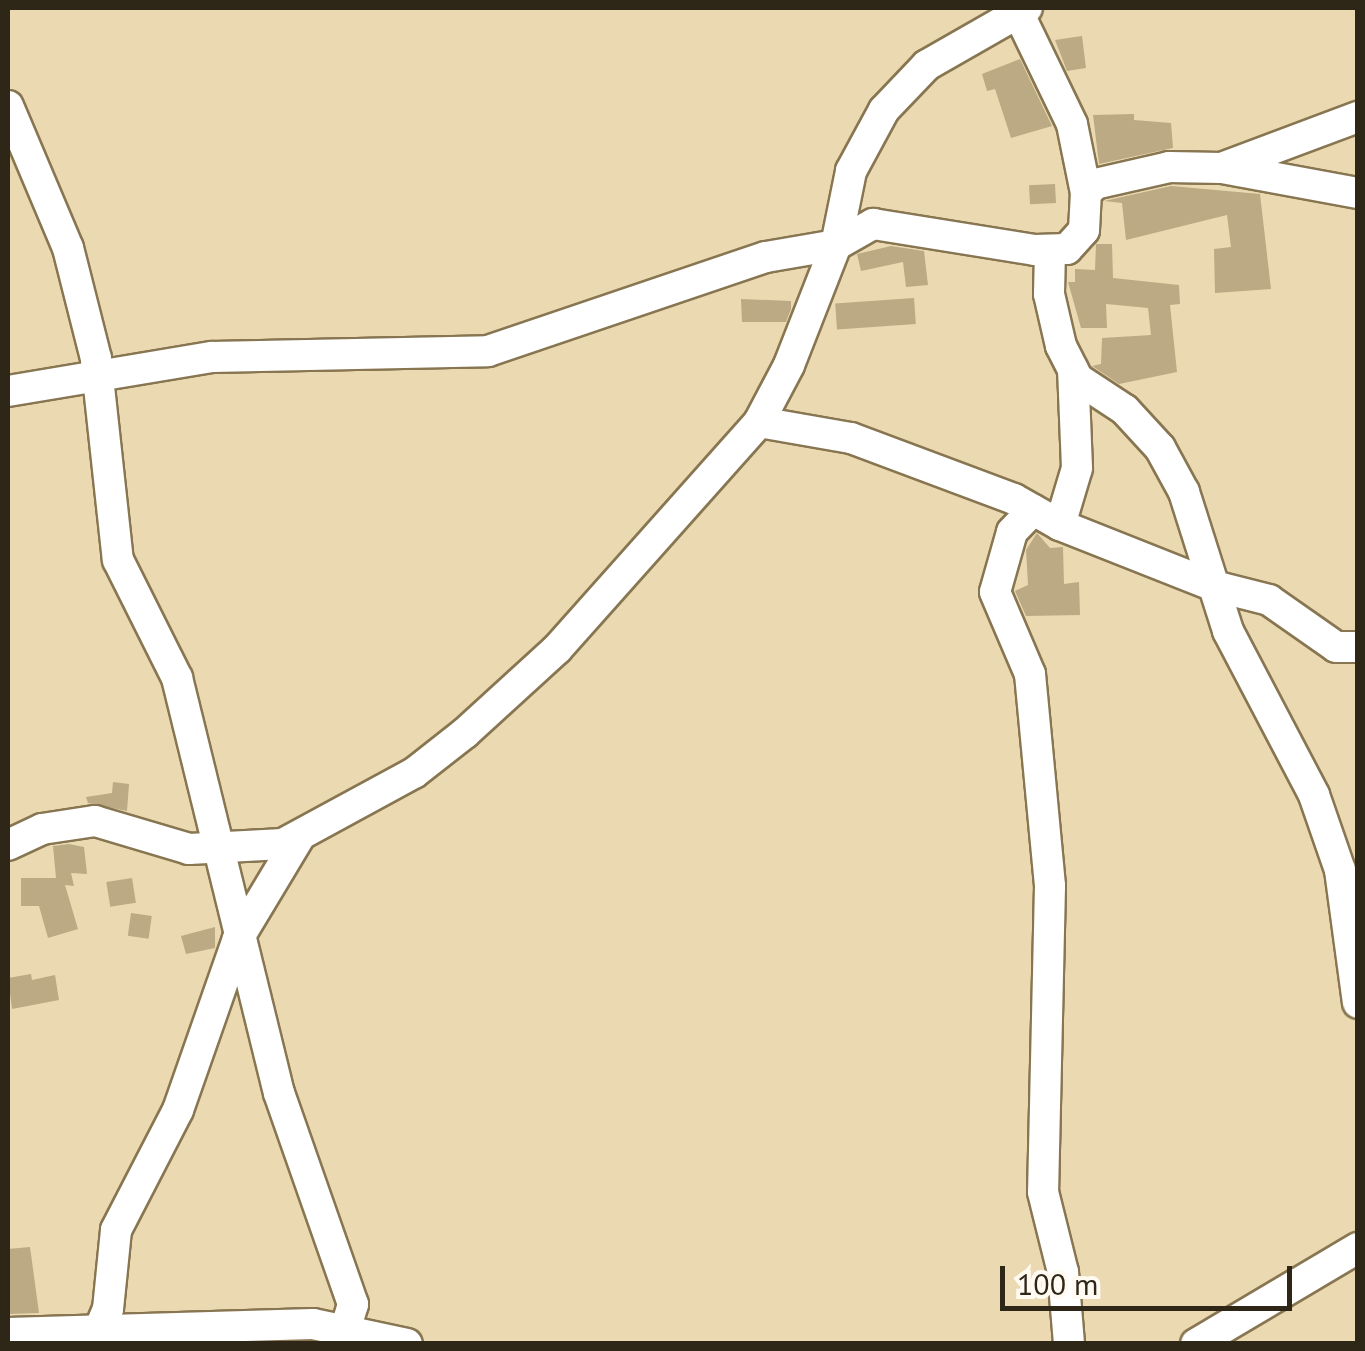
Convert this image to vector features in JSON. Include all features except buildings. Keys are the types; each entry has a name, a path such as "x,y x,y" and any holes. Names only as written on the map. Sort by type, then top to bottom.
{"street":[{"path":"8,390 98,379 212,357 488,350 766,257 836,245 887,224 1050,252 1078,242 1086,193 1072,124 1021,9 928,65 884,110 850,172 836,245 790,365 759,422 557,648 414,774 298,840 219,848 156,842 95,821 42,829 8,845"},
{"path":"8,106 68,248 98,379 118,560 177,678 279,1093 353,1304 341,1336"},
{"path":"1222,168 1358,117"},
{"path":"1086,193 1095,184 1154,168 1222,168 1358,192"},
{"path":"1050,252 1051,318 1073,370 1077,468 1060,525"},
{"path":"1073,370 1160,448 1184,492 1214,586 1258,699 1326,826 1340,870 1358,1002"},
{"path":"759,422 851,438 1214,586 1269,600 1336,647 1358,648"},
{"path":"1033,510 1012,532 995,592 1030,674 1050,886 1043,1192 1063,1272 1069,1344"},
{"path":"99,1330 108,1309 116,1230 178,1110 238,938 298,840"},
{"path":"1196,1344 1358,1248"},
{"path":"9,1337 99,1330 341,1336 407,1344"}]}
